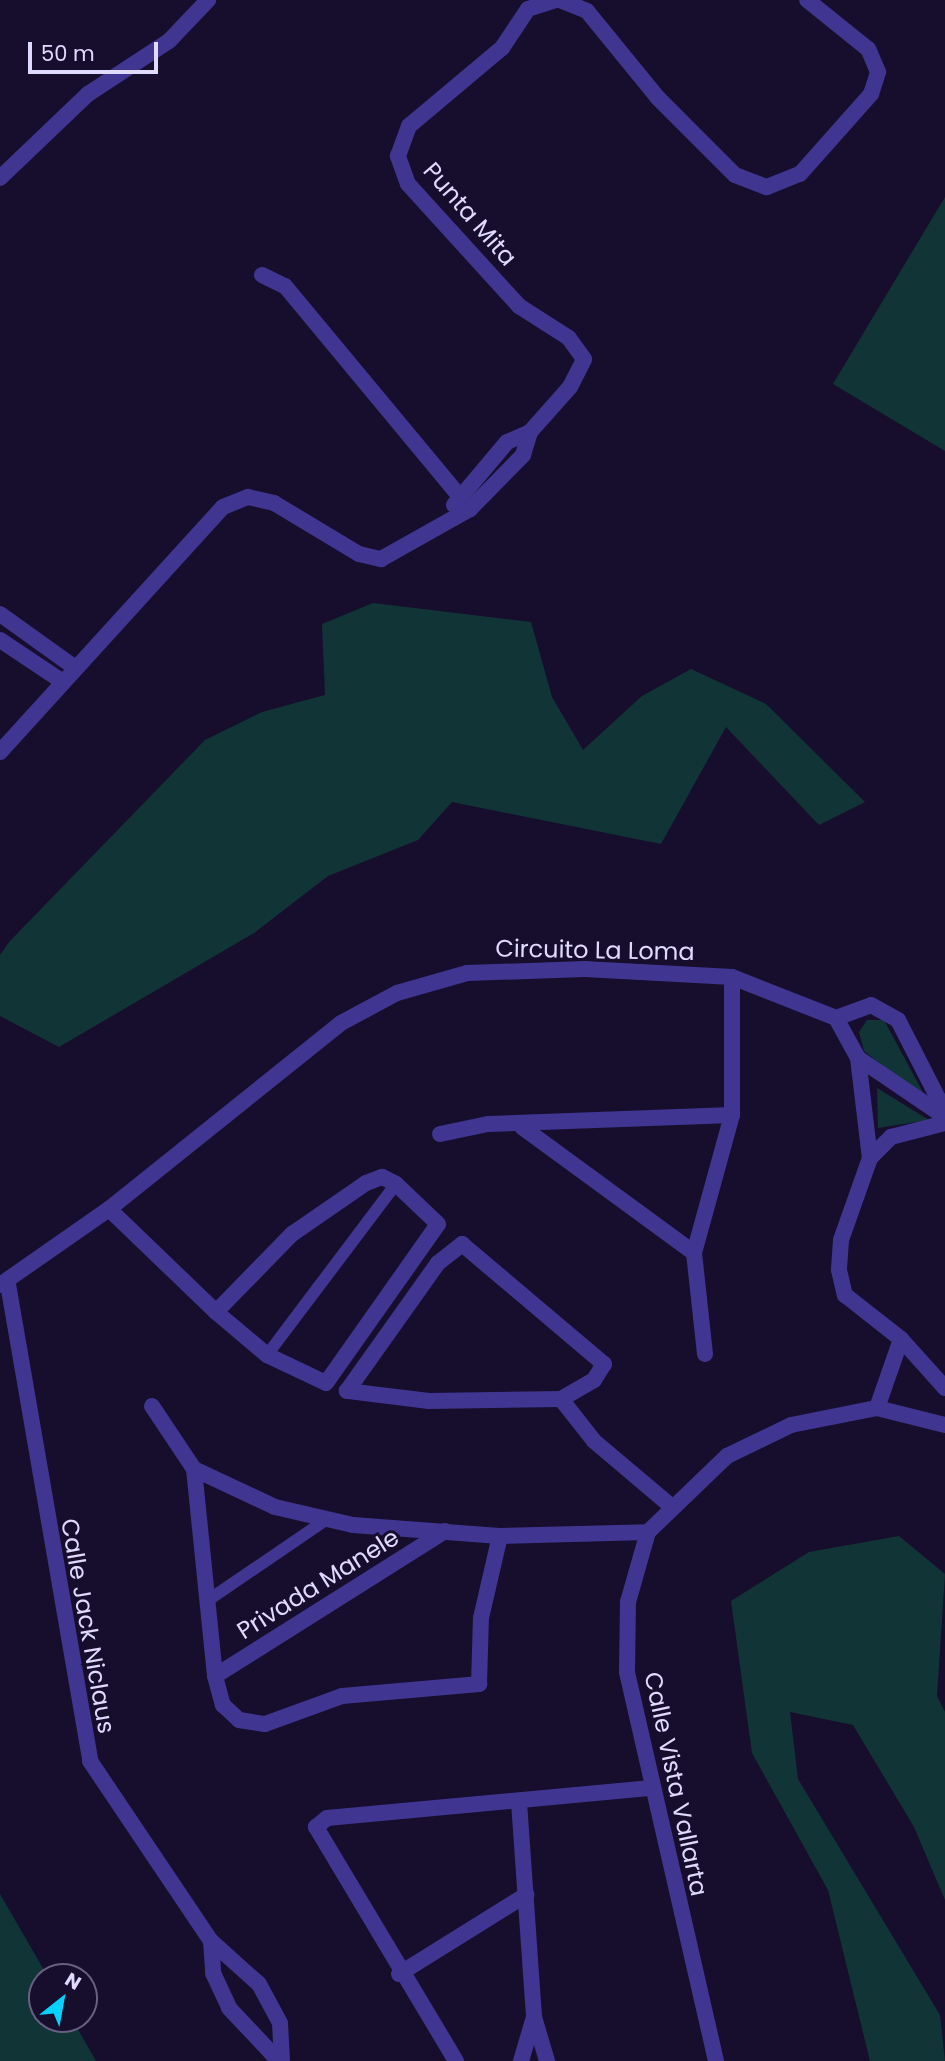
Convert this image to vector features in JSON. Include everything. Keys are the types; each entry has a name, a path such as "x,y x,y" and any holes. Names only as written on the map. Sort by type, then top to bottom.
{"street":[{"path":"0,178 88,94 169,41 208,0"},
{"name":"Punta Mita","path":"449,517 459,496 508,442 530,432 570,387 584,359 569,338 519,306 408,184 398,156 409,126 502,48 528,9 555,0"},
{"path":"560,0 587,11 658,98 735,175 767,187 800,174 871,94 878,72 867,49 807,0"},
{"path":"0,752 74,667 223,507 247,497 274,503 359,554 381,559 449,517 470,509 285,286 262,275"},
{"name":"Punta Mita","path":"470,509 523,454 530,432"},
{"path":"2,619 74,667"},
{"path":"0,640 63,682"},
{"name":"Circuito La Loma","path":"4,1285 109,1209 341,1023 397,993 510,968 732,977 836,1018"},
{"path":"705,1354 694,1253 732,1115 732,977"},
{"path":"870,1158 858,1058 836,1018 871,1005 898,1020 945,1112"},
{"path":"858,1058 945,1117"},
{"path":"440,1134 488,1125 522,1127 732,1115"},
{"path":"945,1123 891,1137 870,1158 841,1240 839,1270 845,1295 901,1339 945,1388"},
{"path":"522,1127 694,1253"},
{"path":"109,1209 216,1312 267,1355 326,1383 438,1224 396,1184 382,1177 366,1183 292,1234 216,1312"},
{"path":"267,1355 396,1184"},
{"path":"462,1244 604,1364 594,1380 561,1399 429,1401 347,1391 438,1263 462,1244"},
{"name":"Calle Jack Niclaus","path":"4,1285 90,1761 211,1941 259,1984 280,2023 281,2061"},
{"path":"877,1408 901,1339"},
{"path":"561,1399 594,1441 672,1507"},
{"name":"Privada Manele","path":"152,1406 194,1469 215,1676 223,1705 239,1720 265,1724 342,1696 479,1685 481,1618 500,1536"},
{"name":"Calle Vista Vallarta","path":"716,2061 627,1672 628,1602 648,1532 727,1456 790,1425 877,1408 945,1424"},
{"name":"Privada Manele","path":"194,1469 275,1507 327,1520 500,1536 648,1532"},
{"name":"Privada Manele","path":"208,1601 327,1520"},
{"name":"Privada Manele","path":"215,1676 445,1531"},
{"path":"456,2061 399,1975 316,1827 327,1818 652,1788"},
{"path":"519,1802 534,2017 547,2061"},
{"path":"399,1975 526,1895"},
{"name":"Calle Jack Niclaus","path":"211,1941 213,1973 229,2008 281,2061"},
{"path":"521,2061 534,2017"}],"green space":[{"path":"945,197 945,451 833,384"},
{"path":"373,603 531,622 552,697 583,750 642,696 691,669 766,704 865,802 819,825 726,727 661,844 452,802 418,840 328,876 254,933 59,1047 0,1016 0,955 10,941 205,740 262,712 325,695 322,624"},
{"path":"867,1020 884,1020 927,1100 864,1051 859,1032"},
{"path":"877,1088 929,1120 878,1128"},
{"path":"899,1536 945,1574 937,1696 945,1712 945,1900 914,1827 853,1725 790,1712 798,1779 940,2015 945,2061 870,2061 828,1890 752,1753 731,1601 809,1552"},
{"path":"0,1894 40,1963 28,1963 28,2033 80,2033 96,2061 0,2061"}]}
